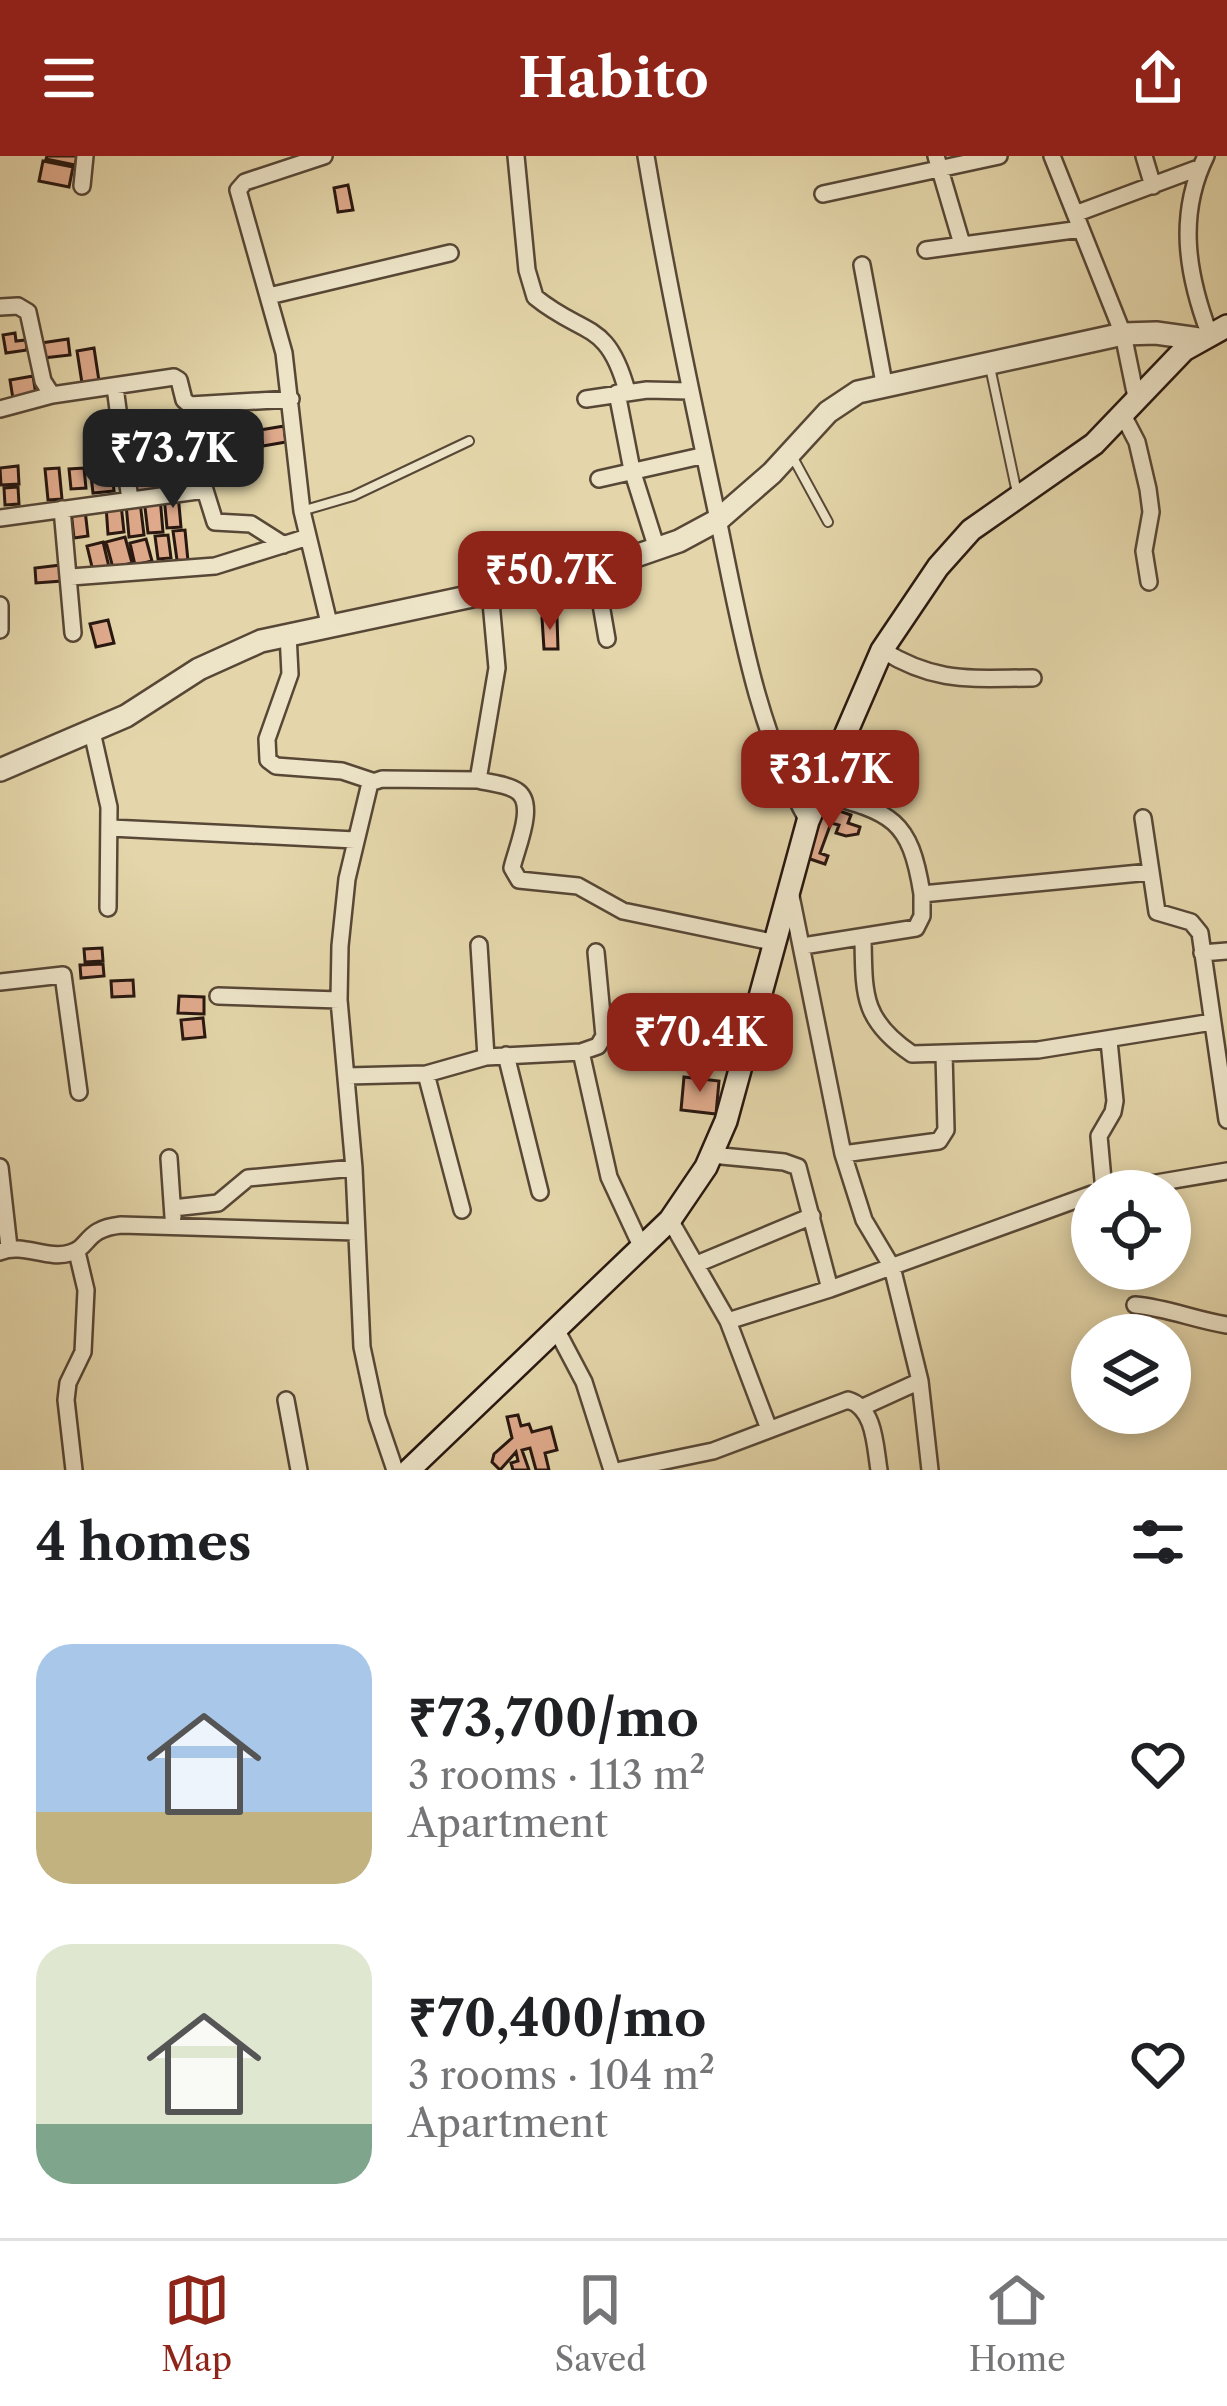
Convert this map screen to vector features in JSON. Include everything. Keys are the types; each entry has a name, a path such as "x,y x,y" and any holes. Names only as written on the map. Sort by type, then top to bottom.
{"main road":[{"path":"1,766 126,716 230,652 329,623 595,569 657,549 718,520 843,400 884,383 1123,334 1212,332"},
{"path":"409,1470 642,1248 688,1197 711,1155 747,1046 808,821 882,650 938,567 971,530 1094,445 1161,372 1212,332"}],"street":[{"path":"82,186 85,156"},
{"path":"516,156 527,270 535,297 595,331 619,362 632,470 657,549"},
{"path":"646,156 701,456 756,693 781,766 808,821"},
{"path":"823,194 938,162 999,156"},
{"path":"1052,156 1123,334 1130,409 1151,512 1144,551 1149,582"},
{"path":"1144,156 1153,186"},
{"path":"318,157 245,182 238,190 284,353 302,511 329,623"},
{"path":"926,250 1078,221 1204,161"},
{"path":"1204,161 1193,196 1187,253 1195,293 1212,332"},
{"path":"938,162 962,244"},
{"path":"269,296 450,254"},
{"path":"862,265 884,383"},
{"path":"0,308 18,306 28,312 45,388 52,395"},
{"path":"0,409 52,395 174,377 190,405 291,399"},
{"path":"115,387 130,500"},
{"path":"586,399 622,392 689,391"},
{"path":"598,479 701,456"},
{"path":"0,518 205,490 214,522 251,524 284,545"},
{"path":"62,508 74,634"},
{"path":"71,577 215,566 308,537"},
{"path":"595,569 607,639"},
{"path":"478,780 497,668 490,591"},
{"path":"0,605 0,630"},
{"path":"288,634 290,674 267,739 268,760 277,766 342,771 372,781 478,780 517,790 525,801 512,868 519,880 578,886 637,916 684,921 772,942"},
{"path":"882,650 909,667 939,676 1033,678"},
{"path":"92,732 111,828 108,908"},
{"path":"372,781 355,840 340,946 339,1000 354,1168 362,1347 377,1417 395,1470"},
{"path":"803,946 916,928 922,916 915,849 900,829 878,812 820,793"},
{"path":"1143,818 1157,912 1197,926 1227,1120"},
{"path":"111,828 355,840"},
{"path":"922,894 1150,872"},
{"path":"788,884 844,1154 864,1220 892,1267 920,1381 930,1470"},
{"path":"863,938 864,974 874,1020 912,1054 1038,1050 1212,1022"},
{"path":"479,945 486,1058"},
{"path":"1202,953 1227,951"},
{"path":"347,1076 426,1074 486,1058 581,1052 598,1046 604,1036 596,952"},
{"path":"0,982 63,975 79,1092"},
{"path":"218,996 339,1000"},
{"path":"1104,1170 1099,1136 1115,1101 1109,1041"},
{"path":"581,1052 609,1177 642,1248"},
{"path":"844,1154 939,1141 946,1130 944,1054"},
{"path":"506,1055 540,1192"},
{"path":"426,1074 462,1210"},
{"path":"711,1155 792,1163 802,1172 830,1289"},
{"path":"169,1158 173,1217"},
{"path":"0,1167 7,1197 5,1250 77,1252"},
{"path":"74,1470 66,1400 68,1383 83,1352 86,1290 77,1252 89,1235 106,1226 173,1217 218,1203 248,1178 354,1168"},
{"path":"1191,1177 1227,1171"},
{"path":"728,1322 892,1267 1071,1199"},
{"path":"697,1264 812,1216"},
{"path":"173,1217 356,1232"},
{"path":"670,1220 728,1322 769,1429"},
{"path":"1135,1305 1168,1308 1202,1322 1227,1325"},
{"path":"556,1329 584,1382 617,1470 712,1450 848,1400 863,1407 920,1381"},
{"path":"286,1400 299,1470"},
{"path":"863,1407 879,1470"}],"lane":[{"path":"989,361 1017,495"},
{"path":"302,511 353,496 469,441"},
{"path":"790,453 828,522"}],"building":[{"path":"47,156 77,156 75,165"},
{"path":"43,161 73,167 69,187 39,181"},
{"path":"348,185 353,210 338,212 334,188"},
{"path":"15,333 16,341 26,340 27,350 6,353 3,335"},
{"path":"68,339 70,355 43,358 41,343"},
{"path":"94,348 99,381 82,383 77,351"},
{"path":"33,376 36,395 13,399 10,380"},
{"path":"284,426 286,442 263,446 260,430"},
{"path":"152,428 154,446 131,448 129,430"},
{"path":"110,436 112,457 87,459 85,439"},
{"path":"111,464 114,491 93,493 90,466"},
{"path":"18,466 19,484 1,485 0,468"},
{"path":"152,466 155,492 133,494 131,468"},
{"path":"59,468 62,499 48,500 45,469"},
{"path":"84,468 86,488 71,489 69,469"},
{"path":"18,487 19,504 5,505 4,488"},
{"path":"178,494 181,527 167,528 164,496"},
{"path":"160,497 163,532 148,533 144,499"},
{"path":"140,502 144,535 129,537 126,504"},
{"path":"121,504 124,532 108,534 106,506"},
{"path":"85,510 88,536 74,538 71,511"},
{"path":"185,530 188,561 177,560 173,531"},
{"path":"168,535 171,558 158,559 155,536"},
{"path":"125,537 132,563 113,568 106,542"},
{"path":"146,539 152,561 135,565 130,543"},
{"path":"103,542 109,567 93,571 87,546"},
{"path":"61,565 62,581 36,583 35,568"},
{"path":"542,618 557,618 558,649 544,649"},
{"path":"108,620 114,643 96,647 90,624"},
{"path":"825,806 851,815 848,823 860,827 858,834 846,836 836,833 839,825 831,823 820,853 828,856 825,864 807,858"},
{"path":"102,948 103,961 85,962 84,949"},
{"path":"103,964 104,976 81,978 80,965"},
{"path":"133,980 134,996 112,997 111,981"},
{"path":"179,996 204,997 204,1014 178,1013"},
{"path":"203,1018 205,1037 183,1039 181,1020"},
{"path":"684,1077 719,1081 716,1114 681,1110"},
{"path":"518,1415 521,1426 529,1424 532,1432 551,1427 557,1450 545,1453 549,1470 536,1470 530,1448 522,1450 529,1470 513,1470 516,1452 500,1470 492,1462 512,1438 507,1417"}]}
